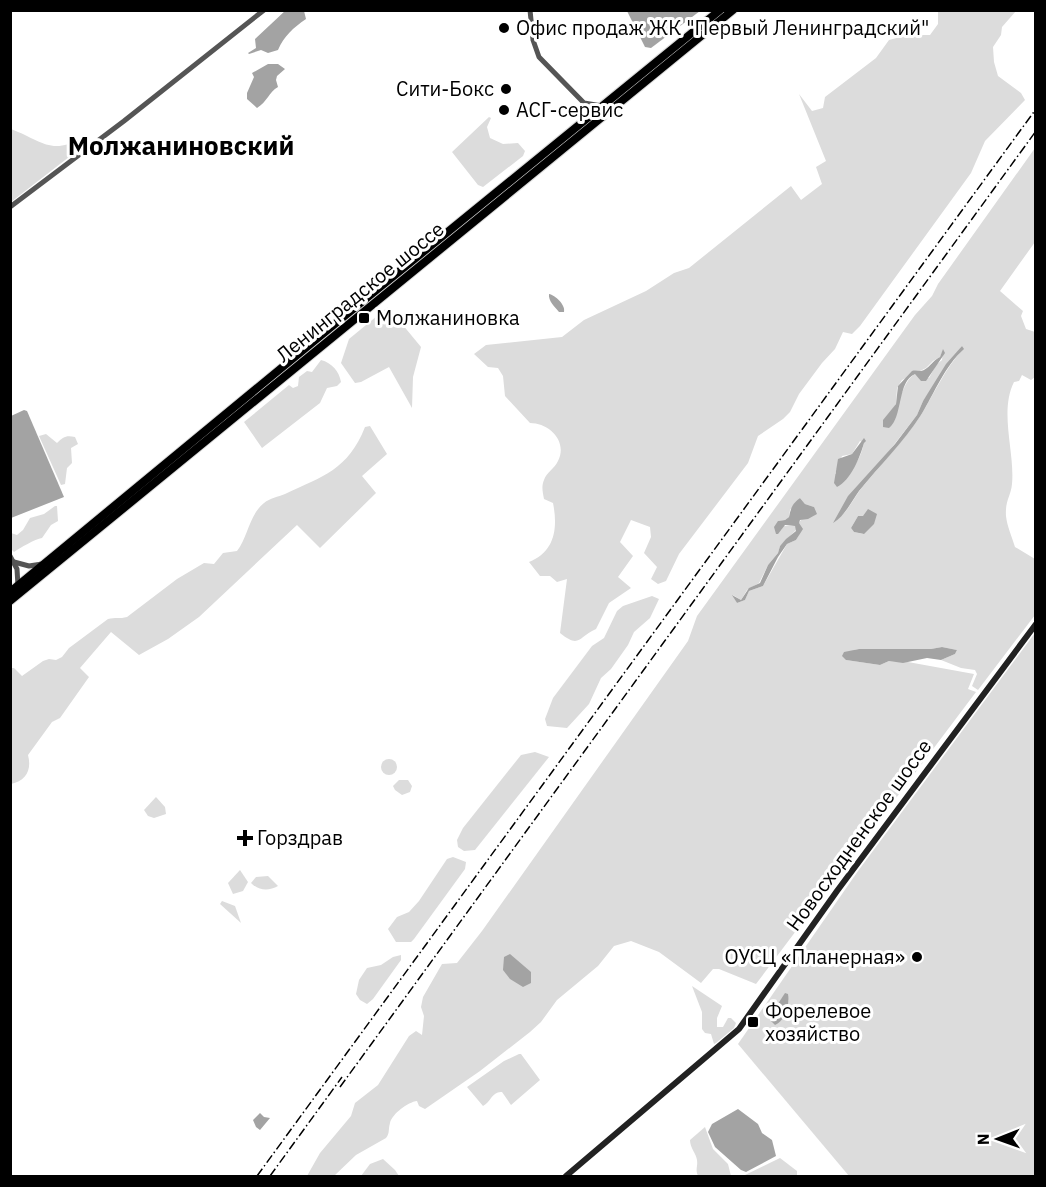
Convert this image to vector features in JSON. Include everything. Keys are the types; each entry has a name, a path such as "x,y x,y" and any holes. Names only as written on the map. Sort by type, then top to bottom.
{"highway":[{"name":"Ленинградское шоссе","path":"14,589 720,10"},
{"name":"Ленинградское шоссе","path":"10,601 733,10"}],"main road":[{"name":"Новосходненское шоссе","path":"566,1176 739,1029 837,891 1035,624"}],"street":[{"path":"10,207 124,121 264,10"},
{"path":"530,10 533,40 539,57 584,103 586,110 584,122"},
{"path":"584,103 603,106"},
{"path":"10,556 14,562 14,589"},
{"path":"14,562 29,566 46,562"}],"shaded area":[{"path":"286,10 304,11 306,19 289,33 278,50 268,53 261,50 249,54 256,48 255,39"},
{"path":"627,11 700,11 651,48 645,47"},
{"path":"938,11 1016,11 1002,27 1001,35 993,47 994,62 998,76 1021,93 1025,100 985,141 971,173 860,326 852,334 843,332 835,349 799,394 790,412 758,436 748,463 679,554 666,581 658,584 651,579 657,567 644,553 651,537 650,527 631,520 620,542 633,556 618,577 631,588 609,603 596,629 579,640 567,638 560,633 567,579 557,582 550,576 540,576 529,562 544,552 553,538 555,521 553,503 544,499 542,488 545,477 558,461 561,447 559,440 544,426 530,423 505,396 503,376 498,368 488,367 474,354 486,345 562,337 584,320 646,291 674,273 689,268 791,186 801,200 822,184 816,167 826,161 799,94 812,111 823,108 825,97 876,58 889,40 908,35 930,35 938,24"},
{"path":"268,64 278,64 285,69 277,76 278,87 257,108 247,99 247,93 254,77 252,73"},
{"path":"489,117 491,118 487,127 490,138 503,144 518,143 525,151 523,156 483,187 478,185 452,152"},
{"path":"11,129 53,146 70,144 81,139 87,143 11,202"},
{"path":"1035,148 1035,242 1000,291 1023,311 1021,316 1026,329 1035,332 1035,377 1031,380 1022,375 1019,381 1014,382 1008,406 1012,484 1006,516 1015,547 1035,559 1035,615 978,690 972,686 977,674 975,670 961,668 941,660 955,654 957,650 942,647 859,649 854,650 846,660 880,665 889,661 908,662 974,674 968,689 976,692 756,984 719,969 713,969 701,983 659,952 631,941 614,946 598,966 557,1000 541,1022 480,1071 425,1109 419,1106 417,1101 401,1109 391,1120 386,1138 356,1155 334,1176 307,1176 320,1153 351,1116 355,1103 378,1085 409,1036 416,1031 422,1035 423,997 442,964 457,963 482,931 688,641 697,616 915,315 932,296 938,284","holes":["962,346 963,349 945,373 914,425 860,490 845,512 834,522 917,415 923,401","943,350 942,360 936,365 929,378 915,374 907,382 895,421 889,415 896,404 897,388 902,380 926,368 940,357","860,441 864,443 855,464 835,474 842,456 852,454","800,498 805,504 814,507 799,522 799,535 796,540 787,544 763,586 749,591 745,600 737,603 733,595 741,600 747,590 759,583 780,546 797,529 795,526 783,526 781,530 778,521 789,517 790,510","858,516 863,516 863,534 854,532 851,528"]},
{"path":"549,294 560,301 564,312 559,312 554,306"},
{"path":"388,307 421,347 413,377 412,408 389,367 355,383 341,363 349,339"},
{"path":"962,346 964,349 945,372 914,425 859,491 844,513 833,523 848,496 895,444 917,415 946,364"},
{"path":"943,349 945,353 926,381 921,381 915,374 909,378 893,423 889,428 883,427 883,420 896,404 898,386 912,371 921,371 928,367 940,357"},
{"path":"321,360 334,368 341,382 337,386 327,388 320,403 262,448 244,422 289,385 293,388 298,386 299,377 307,371 312,372"},
{"path":"24,410 27,411 64,497 11,518 11,416"},
{"path":"370,426 387,454 362,476 376,493 320,548 297,525 199,617 168,639 139,655 111,632 80,668 89,677 60,718 52,722 28,755 27,774 21,780 11,784 11,668 22,676 43,661 62,657 69,648 108,619 127,617 177,579 204,563 214,564 223,553 237,551 255,514 264,503 333,470 351,453 365,427"},
{"path":"46,434 57,443 65,437 75,437 78,444 71,448 72,463 67,468 65,484 61,485 39,436"},
{"path":"864,438 866,441 854,468 847,479 837,487 834,483 838,459 852,454"},
{"path":"800,498 805,504 814,507 817,514 800,520 799,523 803,529 796,540 787,544 763,586 749,591 745,600 737,603 732,595 741,600 749,588 760,583 780,546 796,531 795,526 785,525 776,534 774,527 778,521 789,517 792,506"},
{"path":"57,506 58,521 51,525 42,538 14,552 11,549 11,533 17,535 30,518 44,514"},
{"path":"868,509 877,514 874,524 864,534 854,532 851,528 858,516 863,516"},
{"path":"652,596 659,599 650,618 634,632 611,669 601,678 589,704 567,728 547,726 545,719 553,698 592,646 604,638 617,611 623,606"},
{"name":"ОУСЦ «Планерная»","path":"1035,633 1035,1176 849,1176 738,1044 858,871"},
{"path":"942,647 957,650 955,654 941,660 927,658 903,663 889,661 880,665 846,660 842,656 844,652 859,649"},
{"path":"535,752 549,757 475,850 464,851 458,847 457,840 463,828 521,755"},
{"path":"389,759 395,761 397,767 395,773 389,775 383,773 381,767 383,761"},
{"path":"399,780 408,780 412,786 410,792 402,795 395,790 393,786"},
{"path":"156,797 165,807 166,814 154,818 148,816 144,810"},
{"path":"453,857 466,862 465,869 414,939 411,942 396,942 388,929 397,917 409,912 419,901 447,859"},
{"path":"240,870 248,882 243,891 233,894 228,883"},
{"path":"268,876 278,886 264,889 257,888 251,883 256,877"},
{"path":"222,901 235,906 241,923 220,904"},
{"path":"510,954 531,972 531,983 523,987 510,979 503,970 504,957"},
{"path":"401,955 401,960 373,999 367,1004 360,1000 356,994 359,980 367,968 381,965"},
{"path":"692,986 722,1006 717,1018 717,1027 723,1027 728,1018 736,1023 734,1028 714,1044 711,1034 705,1033 702,1029 702,1012"},
{"path":"785,993 788,994 786,1012 782,1020 775,1025 771,1021 772,1013"},
{"path":"519,1054 540,1080 511,1105 502,1092 499,1092 483,1106 467,1087 504,1061"},
{"path":"738,1109 758,1124 762,1133 772,1140 776,1156 746,1172 715,1147 708,1132 712,1124"},
{"path":"260,1113 270,1118 260,1130 253,1120"},
{"path":"705,1127 713,1149 728,1164 731,1176 698,1176 697,1160 690,1140"},
{"path":"780,1158 797,1171 797,1176 743,1176"},
{"path":"383,1159 399,1176 361,1176 370,1164"}],"railway":[{"path":"257,1176 1036,109"},
{"path":"340,1087 1036,131"},
{"path":"270,1176 342,1077"}],"place":[{"name":"Офис продаж ЖК \"Первый Ленинградский\"","path":"504,28"},
{"name":"Сити-Бокс","path":"506,89"},
{"name":"АСГ-сервис","path":"504,110"},
{"name":"Молжаниновка","path":"364,318"},
{"name":"Горздрав","path":"245,838"},
{"name":"ОУСЦ «Планерная»","path":"917,957"},
{"name":"Форелевое хозяйство","path":"753,1022"}],"district":[{"name":"Молжаниновский","path":"181,146"}]}
